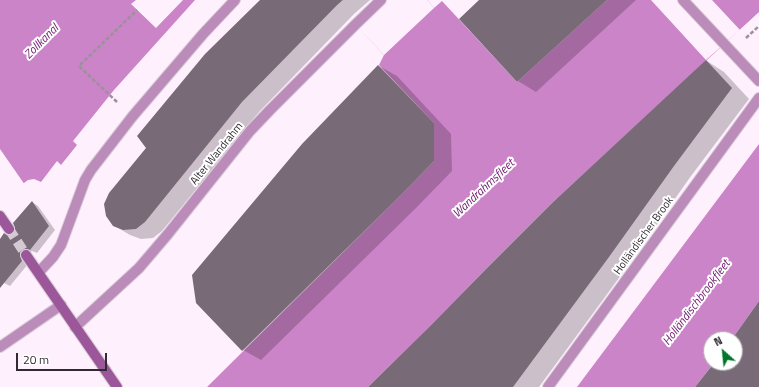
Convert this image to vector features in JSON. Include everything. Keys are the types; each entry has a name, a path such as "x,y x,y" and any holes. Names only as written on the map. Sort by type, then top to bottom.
{"main road":[{"path":"0,216 9,229"},
{"path":"26,255 117,387"}],"street":[{"path":"39,272 53,257 61,245 85,180 91,170 132,117 203,34 235,0"},
{"name":"Alter Wandrahm","path":"75,327 138,268 168,234 250,131 304,75 381,0"},
{"path":"683,0 724,44 758,77"},
{"name":"Holländischer Brook","path":"548,387 759,98"},
{"path":"0,347 61,305"}],"path":[{"path":"110,95 79,66 137,10"}],"water":[{"name":"Zollkanal","path":"0,0 195,0 114,90 73,141 77,145 61,165 57,161 41,182 34,179 28,180 24,183 0,212"},
{"name":"Wandrahmsfleet","path":"333,0 427,0 434,8 442,1 517,82 607,0 759,0 759,12 553,202 368,387 207,387 434,161 434,123 379,65 384,55"},
{"name":"Holländischbrookfleet","path":"759,144 759,301 738,331 703,331 703,371 708,371 695,387 577,387"}],"pier":[{"path":"136,0 183,0 156,28 131,4"},
{"path":"343,0 427,0 434,8 384,55 337,5"},
{"path":"651,0 712,0 740,30 706,60"},
{"path":"0,149 25,185 2,214 0,214"}],"building":[{"path":"260,0 342,0 242,102 145,222 136,229 123,230 113,226 106,216 104,204 109,193 146,148 137,136 205,54"},
{"path":"479,0 607,0 517,82 459,19"},
{"path":"706,60 732,88 513,387 368,387 553,202"},
{"path":"378,65 434,123 434,161 242,351 196,303 192,275 302,144"},
{"path":"32,201 49,226 30,250 25,249 20,252 22,261 0,288 0,239 4,233 10,235 15,232 13,223"},
{"path":"759,301 759,387 695,387 708,371 743,371 743,331 738,331"}],"tunnel":[{"path":"9,229 26,255"}]}
